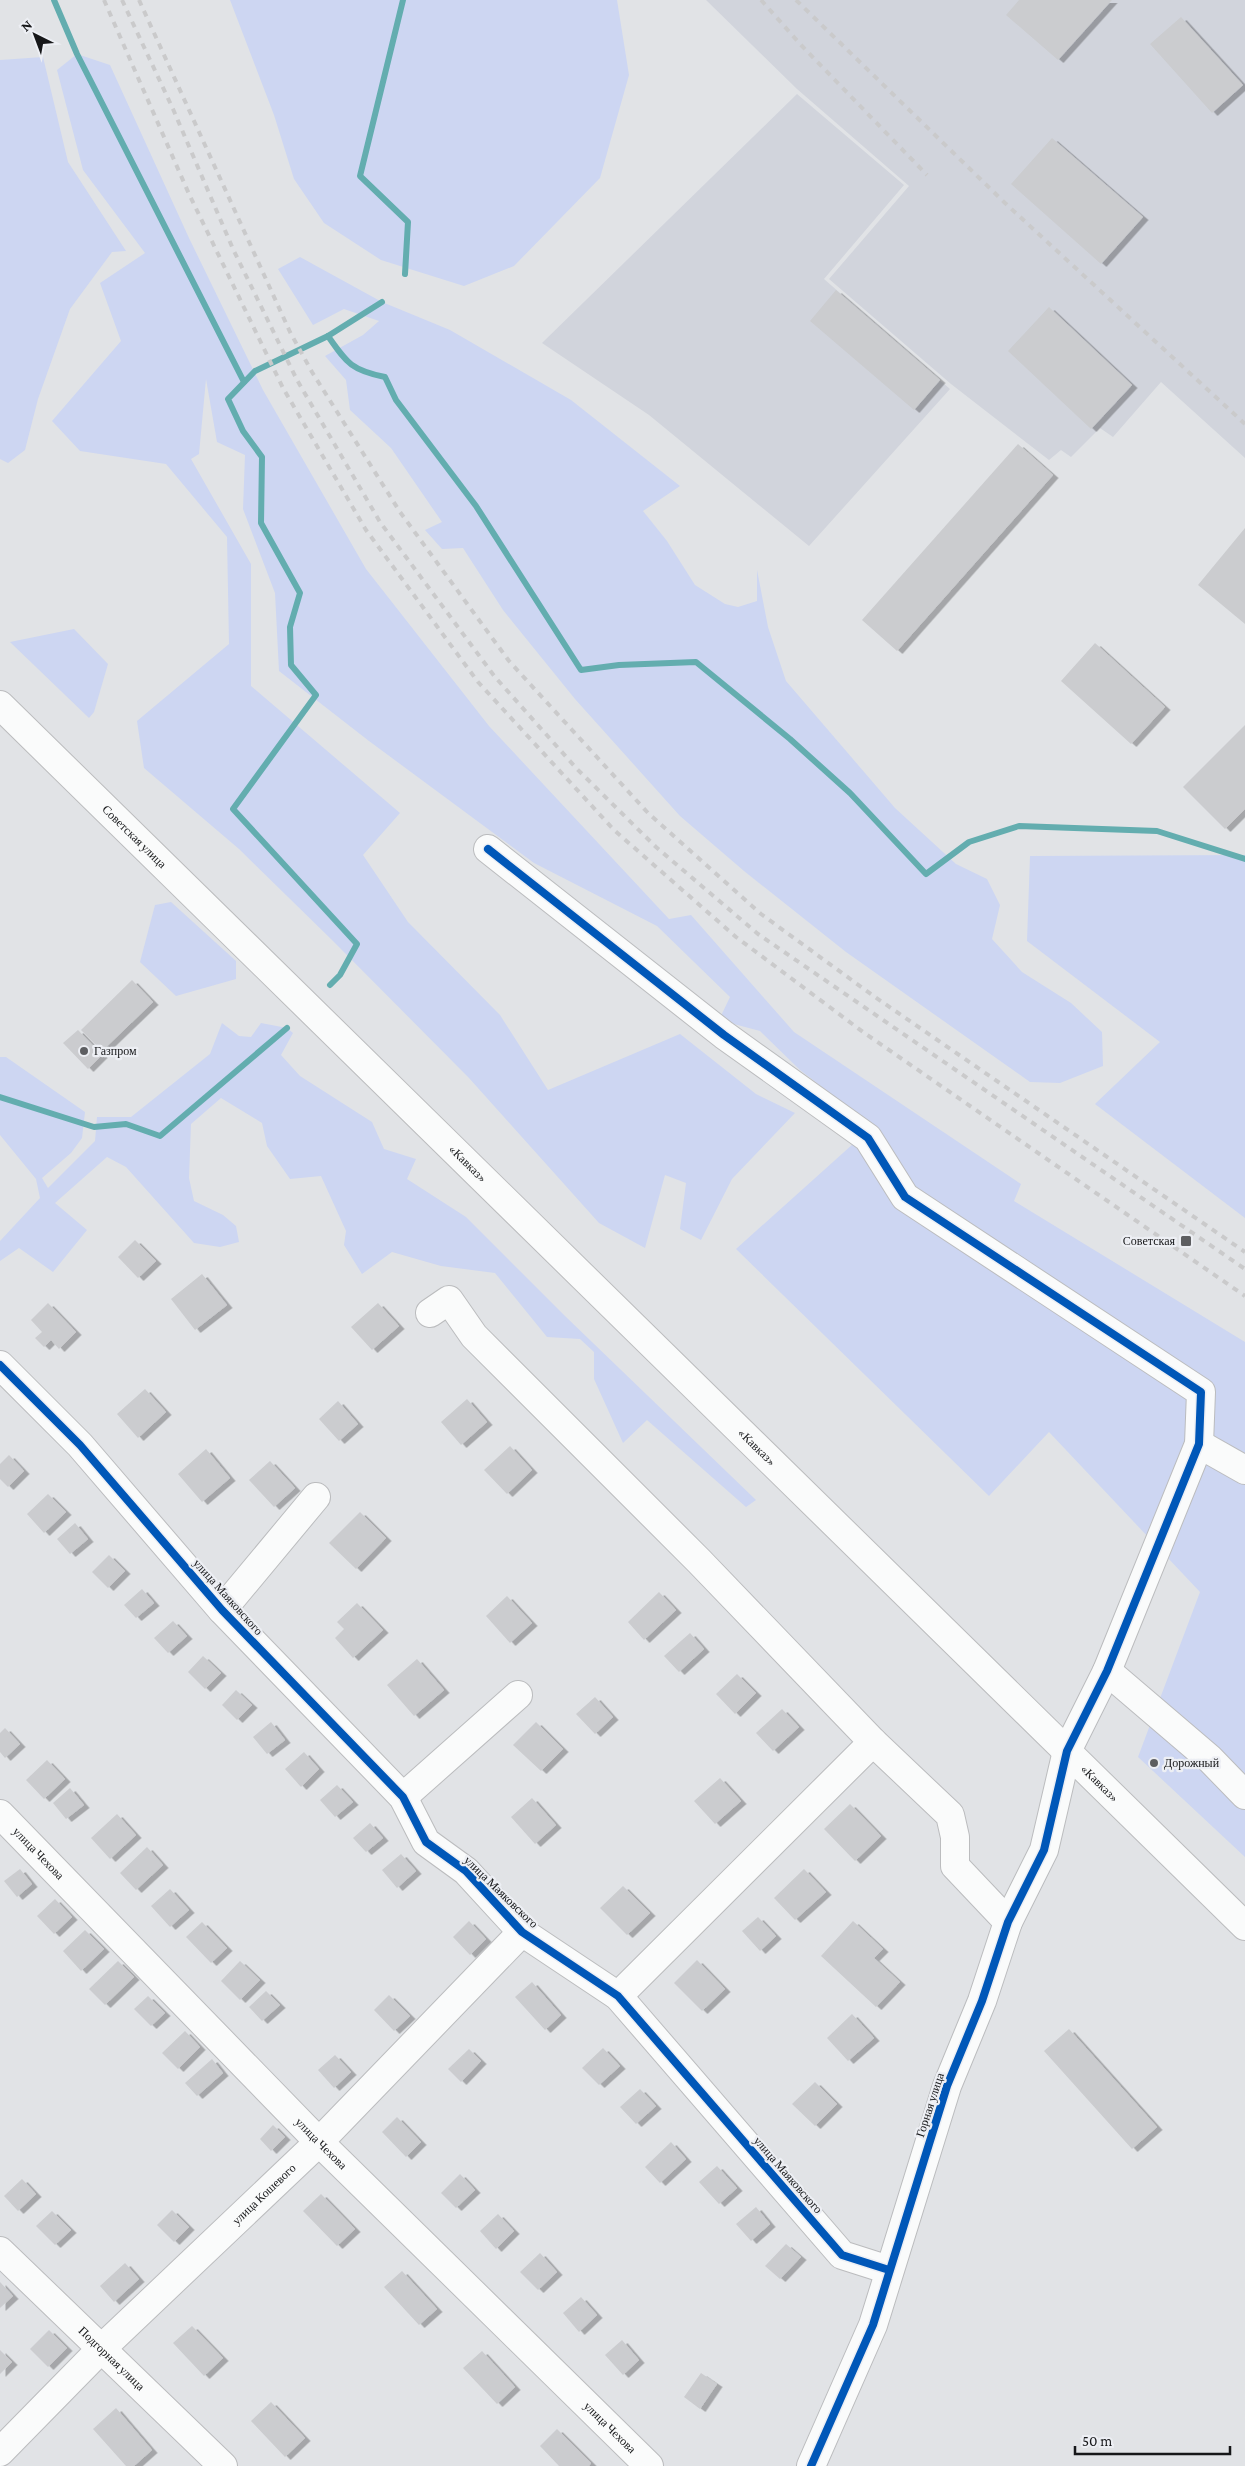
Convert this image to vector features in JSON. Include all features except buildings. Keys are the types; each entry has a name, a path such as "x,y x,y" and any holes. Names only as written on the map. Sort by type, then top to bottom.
{"main road":[{"name":"Советская улица","path":"0,705 268,968"},
{"name":"Горная улица","path":"488,849 724,1035 868,1138 905,1197 1201,1392 1199,1444 1108,1672 1068,1751 1044,1850 1008,1922 982,2001 947,2086 873,2325 811,2466"},
{"name":"«Кавказ»","path":"268,968 1245,1926"},
{"path":"430,1313 449,1300 474,1336 699,1561 873,1742 950,1815 955,1837 955,1866 1008,1922"},
{"name":"улица Маяковского","path":"0,1365 80,1445 222,1610 403,1797 426,1842 466,1871 522,1932 618,1996 842,2255 889,2270"},
{"path":"1199,1444 1245,1470"},
{"path":"222,1610 316,1497"},
{"path":"1108,1672 1210,1759 1245,1794"},
{"path":"403,1797 518,1694"},
{"path":"618,1996 873,1742"},
{"name":"улица Чехова","path":"0,1814 319,2142 649,2466"},
{"name":"улица Кошевого","path":"0,2452 101,2349 319,2142 522,1932"},
{"name":"Подгорная улица","path":"0,2251 223,2466"}],"shaded area":[{"path":"230,0 617,0 629,75 600,178 514,266 464,286 381,260 324,223 294,179 274,115"},
{"path":"706,0 1245,0 1245,458 1161,382 1113,437 1100,428 1071,457 1061,450 1049,460 951,384 829,279 909,186 797,89"},
{"path":"77,54 110,65 189,238 263,390 366,569 489,726 669,919 691,915 794,1032 1021,1184 1014,1201 1245,1342 1245,1857 1138,1757 1200,1592 1049,1432 989,1496 736,1249 873,1126 800,1070 760,1031 719,1020 730,997 657,926 534,863 369,741 279,671 275,593 243,509 245,455 217,442 206,379 199,454 191,459 251,564 251,686 400,813 363,855 408,922 500,1015 548,1090 680,1034 756,1094 795,1113 732,1179 701,1240 680,1229 686,1183 665,1175 645,1248 599,1223 469,1078 333,941 239,849 144,768 137,721 229,644 227,537 166,464 80,451 52,421 121,341 100,283 145,253 83,170 57,70"},
{"path":"43,57 68,162 126,251 112,252 70,309 38,399 25,450 8,463 0,459 0,60"},
{"path":"797,94 904,185 824,279 950,389 809,546 649,415 542,343"},
{"path":"300,257 382,302 450,330 571,400 680,486 643,511 667,541 695,585 725,604 738,607 757,601 757,570 768,627 786,681 895,808 956,864 987,879 1000,905 992,939 1022,972 1071,1003 1102,1032 1103,1066 1060,1083 1030,1082 846,952 744,871 680,816 575,699 503,610 463,548 442,549 425,530 442,522 391,448 350,410 346,380 325,356 363,335 379,321 344,309 313,325 278,269"},
{"path":"74,629 108,664 94,712 89,718 10,642"},
{"path":"1245,855 1245,1218 1095,1104 1160,1042 1027,941 1030,856"},
{"path":"171,902 236,961 236,979 176,996 140,962 155,905"},
{"path":"222,1023 239,1036 251,1037 261,1023 287,1028 293,1033 281,1055 300,1076 372,1122 384,1149 416,1159 407,1179 466,1217 565,1316 756,1500 746,1507 647,1420 623,1443 594,1379 594,1352 580,1339 547,1337 495,1273 441,1266 392,1252 362,1274 344,1245 346,1231 321,1176 290,1179 267,1146 262,1123 221,1098 191,1124 189,1178 194,1201 223,1215 236,1226 239,1242 220,1247 194,1243 126,1167 107,1157 55,1203 87,1230 53,1272 19,1248 0,1261 0,1241 40,1198 36,1179 0,1135 0,1057 6,1057 85,1112 82,1138 71,1153 42,1178 48,1188 95,1141 97,1117 131,1117 210,1054"}],"waterway":[{"path":"54,0 77,54 244,382"},
{"path":"403,0 360,176 408,222 405,274"},
{"path":"330,985 340,975 357,944 233,809 316,695 291,665 290,627 300,593 261,523 262,457 243,431 228,399 255,371 328,336 382,302"},
{"path":"328,336 340,353 351,364 364,371 385,377 396,400 476,506 581,670 619,665 696,662 790,739 850,793 926,874 969,842 1019,826 1157,831 1245,859"},
{"path":"0,1097 94,1127 126,1124 160,1136 287,1028"}],"railway":[{"path":"104,0 189,194 283,388 366,530 478,682 614,830 736,937 863,1032 1245,1296"},
{"path":"122,0 173,109 233,249 297,380 380,522 495,677 577,769 656,847 758,934 1245,1269"},
{"path":"139,0 290,332 312,372 400,512 509,661 648,813 761,914 875,997 1245,1252"},
{"path":"761,0 801,45 927,175"},
{"path":"796,0 1005,203 1245,424"}],"cycle path":[{"path":"488,849 724,1035 868,1138 905,1197 1201,1392 1199,1444 1107,1671 1067,1751 1044,1850 1008,1922 982,2001 947,2086 873,2325 811,2466"},
{"path":"0,1365 80,1445 222,1610 403,1797 426,1842 466,1871 522,1932 618,1996 842,2255 889,2270"}],"place":[{"name":"Газпром","path":"84,1051"},
{"name":"Советская","path":"1186,1241"},
{"name":"Дорожный","path":"1154,1763"}]}
